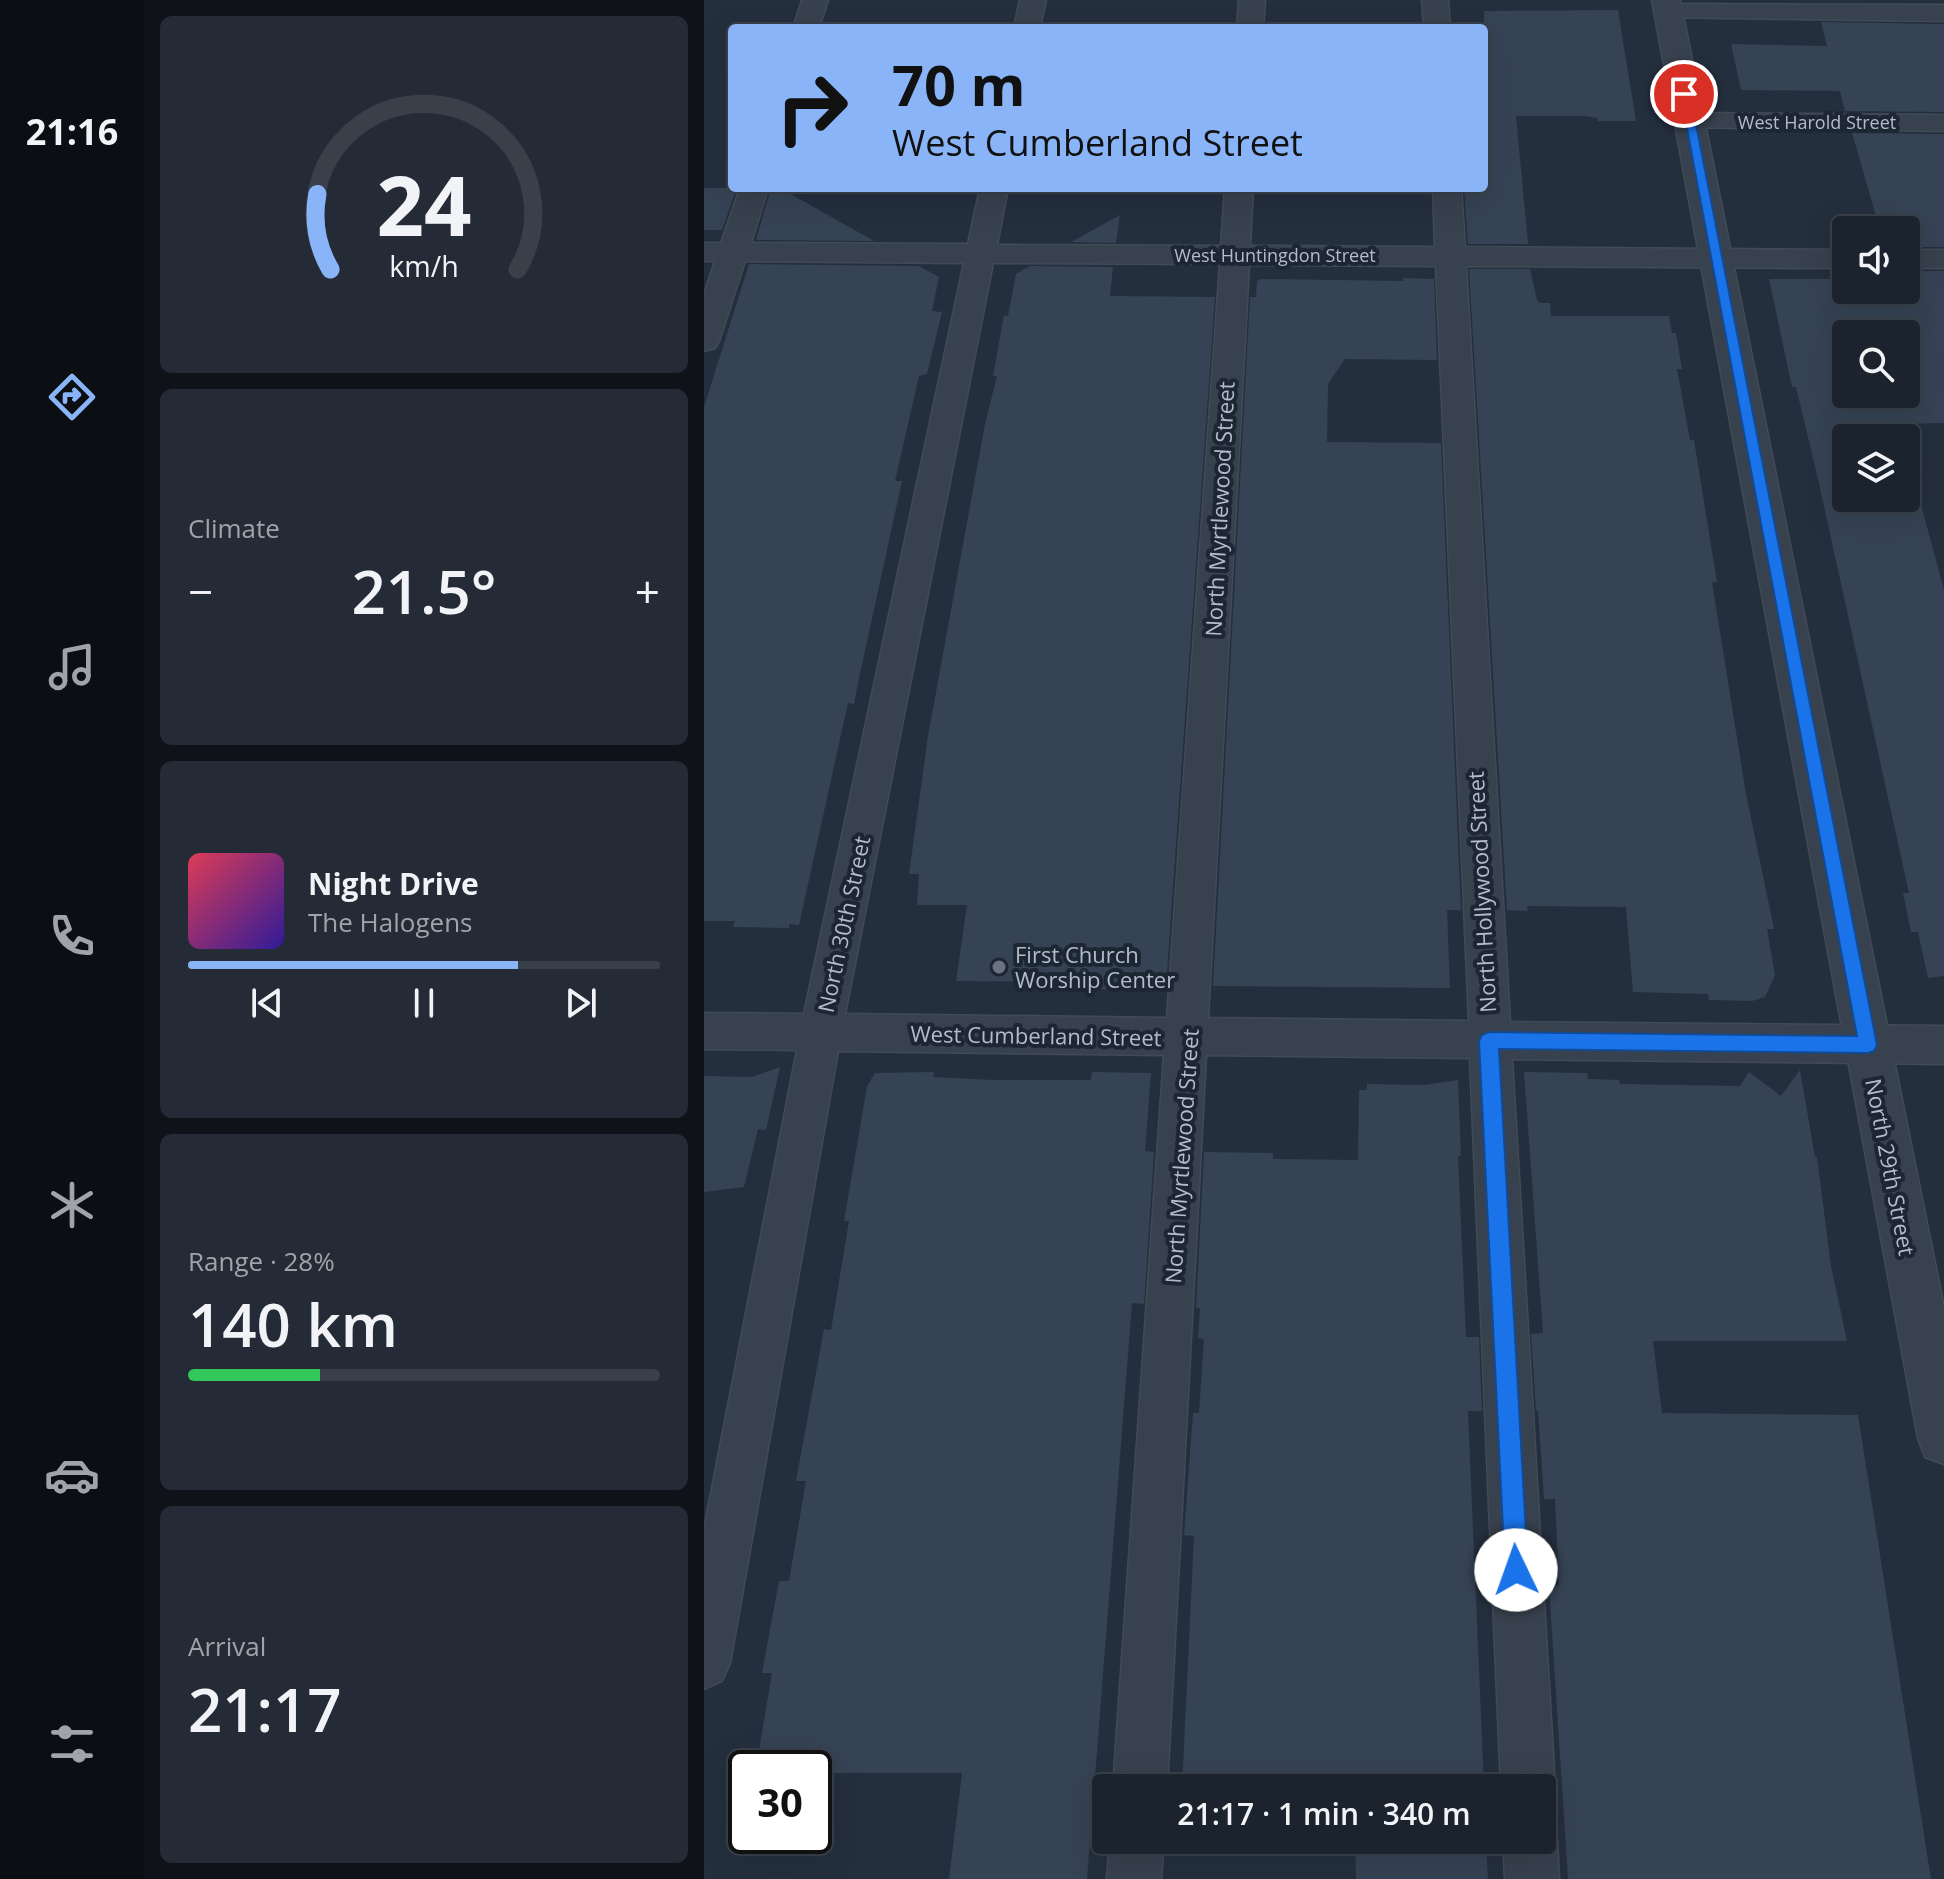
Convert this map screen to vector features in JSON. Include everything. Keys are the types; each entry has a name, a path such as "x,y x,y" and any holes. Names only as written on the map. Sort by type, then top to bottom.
{"street":[{"path":"807,24 815,0"},
{"path":"1028,24 1033,0"},
{"path":"1250,24 1252,0"},
{"path":"1435,0 1437,24"},
{"path":"1667,6 1944,13"},
{"name":"North 29th Street","path":"1667,6 1944,1438"},
{"name":"West Harold Street","path":"1689,121 1944,123"},
{"path":"704,341 719,252 752,192"},
{"name":"North 30th Street","path":"704,1663 821,1032 993,192"},
{"name":"North Myrtlewood Street","path":"1141,1774 1239,192"},
{"name":"North Hollywood Street","path":"1447,192 1527,1774"},
{"name":"West Huntingdon Street","path":"719,252 1832,259"},
{"path":"1920,259 1944,259"},
{"name":"West Cumberland Street","path":"704,1031 1944,1045"},
{"path":"1134,1879 1136,1854"},
{"path":"1531,1854 1532,1879"}],"building":[{"path":"1618,10 1636,121 1598,121 1586,116 1516,116 1528,244 1468,244 1464,192 1488,192 1488,24 1484,24 1484,11"},
{"path":"1821,22 1944,24 1944,112 1845,111 1840,91 1741,90 1731,44 1827,46"},
{"path":"1852,133 1944,134 1944,247 1920,247 1920,216 1876,216"},
{"path":"704,188 728,188 728,192 736,192 722,230 704,230"},
{"path":"770,192 787,192 874,241 756,240"},
{"path":"1120,215 1116,243 1071,242"},
{"path":"749,264 919,266 939,277 932,311 942,312 927,374 919,376 895,481 902,481 854,704 848,703 799,925 789,924 789,928 733,927 735,921 704,921 704,407"},
{"path":"1030,266 1113,267 1110,296 1215,297 1166,986 1156,986 1156,989 1062,989 1063,982 956,981 967,905 917,905 919,874 909,874 928,736 985,424 997,376 993,376 1004,315 1008,316 1016,274"},
{"path":"1469,269 1530,269 1537,300 1550,303 1551,316 1669,316 1672,333 1676,333 1682,369 1677,369 1690,440 1694,440 1717,582 1712,582 1746,794 1774,929 1767,929 1775,975 1765,997 1752,1001 1709,1000 1708,994 1633,992 1626,907 1527,906 1528,911 1507,910"},
{"path":"1920,271 1944,271 1944,423 1832,424 1832,512 1920,512 1920,501 1944,590 1944,976 1928,978 1918,932 1911,932 1903,893 1909,893 1818,479 1796,387 1792,387 1769,279 1832,279 1832,304 1920,304"},
{"path":"1403,278 1434,279 1437,360 1345,359 1328,384 1327,442 1441,443 1461,910 1447,910 1450,988 1213,986 1250,297 1256,297 1257,281 1262,279 1403,281"},
{"path":"780,1067 766,1130 758,1129 744,1187 704,1192 704,1076 752,1077"},
{"path":"1800,1070 1817,1157 1831,1266 1847,1341 1653,1341 1662,1413 1858,1415 1931,1879 1568,1879 1549,1586 1559,1586 1555,1499 1544,1499 1536,1411 1531,1334 1543,1333 1524,1072 1587,1073 1588,1079 1619,1080 1620,1084 1740,1086 1749,1072 1781,1096"},
{"path":"934,1072 933,1077 993,1080 1091,1080 1092,1072 1151,1073 1145,1151 1154,1152 1144,1304 1132,1303 1095,1774 1092,1774 1087,1879 949,1879 962,1773 832,1773 832,1750 759,1750 772,1673 762,1673 779,1581 789,1581 806,1481 796,1481 824,1329 831,1330 849,1221 844,1221 867,1086 875,1073"},
{"path":"1458,1080 1466,1337 1479,1337 1482,1411 1468,1411 1483,1774 1183,1774 1194,1536 1184,1535 1193,1413 1199,1413 1204,1339 1198,1338 1200,1308 1196,1308 1204,1152 1273,1153 1273,1159 1358,1160 1359,1090 1367,1090 1367,1084 1424,1085"},
{"path":"1355,1854 1487,1854 1488,1879 1356,1879"}],"place":[{"name":"First Church Worship Center","path":"999,967"}],"route":[{"path":"1516,1570 1489,1041 1868,1045 1684,94"}]}
